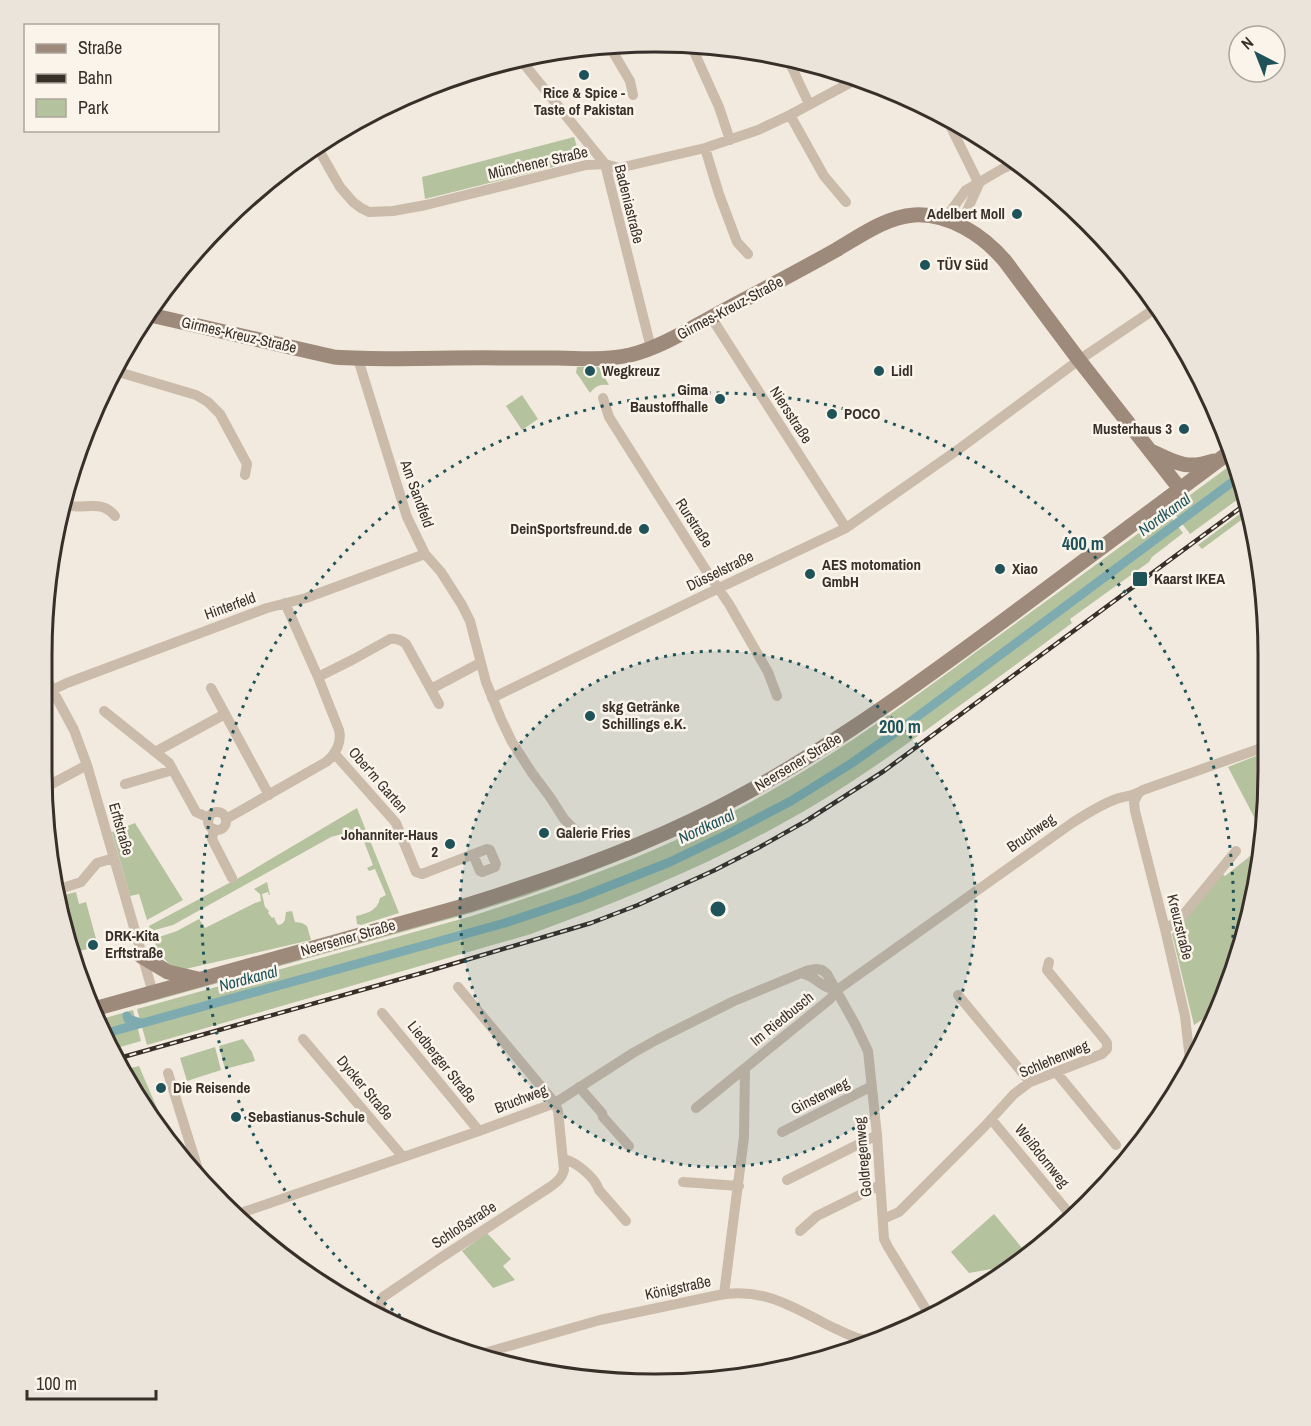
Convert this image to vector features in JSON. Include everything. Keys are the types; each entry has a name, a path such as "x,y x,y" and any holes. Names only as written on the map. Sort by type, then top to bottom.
{"main road":[{"name":"Girmes-Kreuz-Straße","path":"157,316 319,354 358,359 598,358 627,355 672,339 882,224 917,215 932,217 960,226 986,242 998,254 1180,489"},
{"path":"1150,451 1184,465 1194,466 1224,455"},
{"name":"Neersener Straße","path":"101,1007 471,904 634,847 702,816 790,768 866,720 1224,456"},
{"path":"141,956 168,972 201,980"}],"street":[{"path":"615,54 630,81 633,95"},
{"path":"695,54 719,106 730,140"},
{"name":"Badeniastraße","path":"526,67 605,164 651,348"},
{"path":"792,68 809,104"},
{"name":"Münchener Straße","path":"321,153 340,187 353,202 369,212 393,211 426,206 586,165 605,164 619,168 705,147 758,130 847,84"},
{"path":"790,115 825,176 846,202"},
{"path":"953,131 979,184 960,226"},
{"path":"705,147 737,242 748,254"},
{"path":"944,220 966,190 1008,166"},
{"name":"Düsselstraße","path":"492,698 846,528 959,449 1079,360 1151,311"},
{"name":"Niersstraße","path":"711,317 846,528"},
{"name":"Am Sandfeld","path":"358,359 407,517 425,554 441,572 470,621 480,663 492,698"},
{"path":"123,373 196,395 208,402 220,414 247,464 245,475"},
{"name":"Rurstraße","path":"603,398 609,417 734,612 768,672 777,696"},
{"path":"71,507 103,506 109,508 115,516"},
{"name":"Hinterfeld","path":"52,686 267,608 316,595 425,554"},
{"name":"Ober'm Garten","path":"211,823 222,828 226,819 326,762 334,753 340,737 318,677 285,603"},
{"path":"318,677 390,639 401,640 406,644 439,704"},
{"path":"431,689 480,663"},
{"path":"212,688 269,795"},
{"name":"Erftstraße","path":"52,694 74,730 87,765 153,993"},
{"path":"492,698 523,761 564,819 576,831"},
{"path":"104,711 169,763 196,812 211,823 212,839 232,878"},
{"path":"155,752 225,714"},
{"name":"Bruchweg","path":"245,1212 555,1103 658,1039 734,1001 801,973 813,969 822,970 837,990 1072,822 1124,796 1138,794 1143,790 1258,749"},
{"name":"Ober'm Garten","path":"334,753 396,822 416,872 422,874 473,854"},
{"path":"53,783 87,765"},
{"path":"125,784 173,770"},
{"name":"Kreuzstraße","path":"1138,794 1134,802 1135,811 1166,929 1185,1016 1189,1051"},
{"path":"1166,929 1179,920 1236,851"},
{"path":"64,888 81,882 97,863 114,858"},
{"name":"Schlehenweg","path":"883,1219 899,1212 1014,1094 1030,1082 1105,1053 1108,1046 1105,1040 1047,970 1049,962"},
{"path":"458,987 555,1103 564,1159 578,1165 626,1221"},
{"name":"Im Riedbusch","path":"696,1108 830,999 837,990"},
{"name":"Goldregenweg","path":"837,990 868,1051 877,1135 884,1239 926,1309"},
{"path":"958,995 1030,1082"},
{"name":"Liedberger Straße","path":"382,1012 479,1131"},
{"name":"Dycker Straße","path":"303,1039 403,1157"},
{"path":"724,1294 744,1137 745,1069"},
{"path":"168,1072 195,1160"},
{"path":"1056,1072 1116,1145"},
{"name":"Ginsterweg","path":"782,1132 872,1086"},
{"path":"579,1087 629,1146"},
{"name":"Weißdornweg","path":"991,1119 1067,1211"},
{"path":"787,1180 877,1135"},
{"name":"Schloßstraße","path":"380,1306 383,1297 559,1180 563,1175 564,1159"},
{"path":"683,1182 739,1186"},
{"path":"800,1231 817,1216 880,1185"},
{"name":"Königstraße","path":"493,1351 600,1320 724,1294 746,1293 768,1296 782,1301 855,1339"}],"green space":[{"path":"574,137 581,160 425,199 422,177"},
{"path":"577,367 599,367 609,385 598,386 590,393 576,373"},
{"path":"522,395 538,419 522,430 506,406"},
{"path":"1228,467 1238,499 1190,534 1171,509"},
{"path":"1163,510 896,707 793,773 696,826 636,854 525,896 139,1005 137,1003 471,911 578,875 688,828 768,786 866,725"},
{"path":"1167,512 1183,533 1152,557 1149,562 1070,619 1072,623 934,724 868,771 782,824 677,876 531,934 147,1045 137,1009 501,907 642,855 734,811 807,769 878,723"},
{"path":"1241,513 1243,519 1202,549 1198,545"},
{"path":"1258,755 1256,821 1228,767"},
{"path":"357,808 399,913 361,925 357,924 356,916 371,911 377,906 380,898 386,895 375,869 369,871 367,868 373,865 363,839 355,841 358,834 347,829 344,836 331,837 173,925 151,931 149,926 244,875"},
{"path":"135,823 183,900 147,920 139,894 130,896 112,832"},
{"path":"1252,854 1238,927 1226,964 1205,1018 1194,1025 1172,934 1221,872 1225,876"},
{"path":"267,882 270,895 268,892 262,894 268,913 272,918 274,917 278,925 284,922 286,912 292,911 295,922 307,926 311,940 181,970 172,966 164,958 153,939 177,931 199,919 205,928 261,901 260,894 254,889"},
{"path":"76,892 79,904 86,902 98,946 81,951 68,907 71,906 68,907 66,895"},
{"path":"133,1010 141,1041 120,1047 106,1018"},
{"path":"243,1039 255,1061 225,1069 219,1046"},
{"path":"215,1047 221,1070 187,1081 180,1058"},
{"path":"139,1066 159,1113 154,1106 131,1068"},
{"path":"994,1214 1023,1249 996,1268 969,1273 951,1252"},
{"path":"487,1233 511,1259 503,1266 515,1280 493,1288 462,1251"}],"waterway":[{"name":"Nordkanal","path":"112,1031 505,923 579,898 670,862 726,835 791,801 852,763 1232,482"},
{"path":"127,1016 128,1019 141,1023"}],"railway":[{"path":"125,1056 591,923 638,905 715,870 806,821 884,771 1240,508"}],"place":[{"name":"Rice & Spice - Taste of Pakistan","path":"584,75"},
{"name":"Adelbert Moll","path":"1017,214"},
{"name":"TÜV Süd","path":"925,265"},
{"name":"Wegkreuz","path":"590,371"},
{"name":"Lidl","path":"879,371"},
{"name":"Gima Baustoffhalle","path":"720,399"},
{"name":"POCO","path":"832,414"},
{"name":"Musterhaus 3","path":"1184,429"},
{"name":"DeinSportsfreund.de","path":"644,529"},
{"name":"Xiao","path":"1000,569"},
{"name":"AES motomation GmbH","path":"810,574"},
{"name":"Kaarst IKEA","path":"1140,579"},
{"name":"skg Getränke Schillings e.K.","path":"590,716"},
{"name":"Galerie Fries","path":"544,833"},
{"name":"Johanniter-Haus 2","path":"450,844"},
{"name":"DRK-Kita Erftstraße","path":"93,945"},
{"name":"Die Reisende","path":"161,1088"},
{"name":"Sebastianus-Schule","path":"236,1117"}]}
